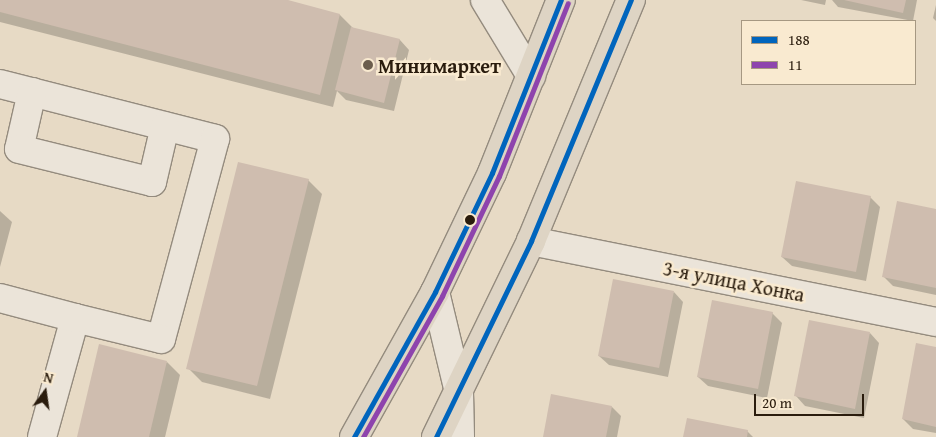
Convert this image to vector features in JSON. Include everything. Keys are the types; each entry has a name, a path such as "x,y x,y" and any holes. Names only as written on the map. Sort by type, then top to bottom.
{"main road":[{"path":"354,437 435,292 492,173 561,0"},
{"path":"436,437 531,241 631,0"}],"street":[{"path":"485,0 531,76"},
{"path":"0,84 215,139 161,339 0,298"},
{"path":"32,92 19,149 152,182 165,126"},
{"name":"3-я улица Хонка","path":"531,241 936,322"},
{"path":"435,292 459,392 460,437"},
{"path":"42,437 75,318"}],"building":[{"path":"0,0 288,0 340,14 320,95 0,12"},
{"path":"844,0 906,0 903,13"},
{"name":"Минимаркет","path":"351,27 400,39 384,103 335,90"},
{"path":"238,162 309,179 257,386 186,369"},
{"path":"796,181 871,196 856,272 781,257"},
{"path":"897,201 936,209 936,288 882,277"},
{"path":"613,279 674,291 659,368 598,356"},
{"path":"712,300 773,312 758,389 697,377"},
{"path":"809,320 870,332 855,409 794,396"},
{"path":"916,343 936,347 936,427 902,419"},
{"path":"99,344 167,361 149,437 77,437"},
{"path":"551,394 612,406 606,437 543,437"},
{"path":"687,418 748,430 747,437 683,437"}],"transit line":[{"name":"188","path":"354,437 435,292 492,173 561,0"},
{"name":"188","path":"436,437 531,241 631,0"},
{"name":"11","path":"363,437 442,296 499,176 568,3"}],"place":[{"name":"Минимаркет","path":"368,65"}]}
